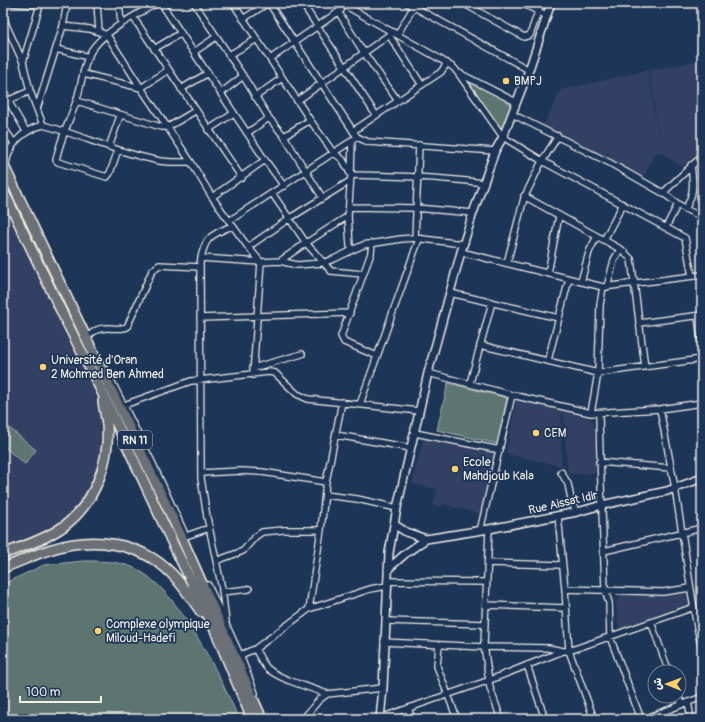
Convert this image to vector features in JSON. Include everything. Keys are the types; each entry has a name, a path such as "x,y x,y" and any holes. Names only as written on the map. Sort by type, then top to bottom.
{"highway":[{"name":"RN 11","path":"4,167 87,334 118,405 182,536 262,719"},
{"name":"RN 11","path":"3,190 100,388 215,630 252,719"},
{"path":"3,554 28,544 68,523 87,501 100,476 106,452 107,426 100,388"},
{"path":"3,568 52,549 75,543 101,542 128,546 149,555 172,573 215,630"}],"street":[{"path":"13,3 40,5 23,62"},
{"path":"37,109 63,26 67,3"},
{"path":"97,3 99,32"},
{"path":"119,3 121,23"},
{"path":"118,150 110,173 107,177 58,162 56,160 64,131 77,101 89,57 94,47 121,23 157,3"},
{"path":"161,3 284,186"},
{"path":"194,3 269,118 284,136 322,197"},
{"path":"233,3 310,120 333,152 343,160 350,178"},
{"path":"243,19 268,3 352,131 354,139 348,216 350,246 353,249"},
{"path":"302,3 376,115"},
{"path":"407,3 415,5 529,70"},
{"path":"463,3 524,37 530,35 541,3"},
{"path":"522,3 547,16"},
{"path":"551,3 529,70 503,137 495,151 473,213 463,244 428,373 397,508 389,553 383,688 380,719 566,651 694,607"},
{"path":"270,59 339,13 343,4 393,34 447,63 458,73 503,137 542,161 685,238 692,276"},
{"path":"297,101 393,34 415,5"},
{"path":"339,13 364,53 398,101"},
{"path":"3,15 5,28 23,62 30,91 43,125"},
{"path":"133,17 195,111 242,178"},
{"path":"63,26 90,29 107,35 191,162 212,197 248,247 261,262 253,375"},
{"path":"154,49 181,32"},
{"path":"393,34 422,85"},
{"path":"194,52 216,37"},
{"path":"229,55 257,39"},
{"path":"56,49 89,57"},
{"path":"352,131 441,72 447,63"},
{"path":"84,74 141,88 168,70"},
{"path":"181,89 208,73"},
{"path":"458,73 516,102"},
{"path":"221,92 243,76"},
{"path":"255,97 282,78"},
{"path":"7,100 30,91"},
{"path":"3,92 26,131"},
{"path":"77,101 155,127 168,127 195,111"},
{"path":"208,130 234,113"},
{"path":"512,114 610,163 663,193 685,209 702,218"},
{"path":"109,147 120,116"},
{"path":"247,133 269,118"},
{"path":"284,136 310,120"},
{"path":"4,167 7,156 13,145 26,131 43,125 118,150 160,161 191,162"},
{"path":"3,127 13,145"},
{"path":"507,263 524,196 542,161 558,136"},
{"path":"227,628 222,592 209,528 201,473 200,267 202,248 206,240 224,229 272,193 354,139 368,142 495,151"},
{"path":"3,150 13,145"},
{"path":"360,404 417,239 416,208 419,145"},
{"path":"663,193 702,156"},
{"path":"212,197 242,178 266,160"},
{"path":"685,209 691,200 691,165"},
{"path":"248,247 350,178 418,177 484,183"},
{"path":"272,193 306,243 322,263 331,271 363,274"},
{"path":"524,196 620,249 631,259 645,367"},
{"path":"604,240 623,204"},
{"path":"666,227 678,204"},
{"path":"349,207 416,208 473,213"},
{"path":"280,261 348,216"},
{"path":"548,273 559,216"},
{"path":"581,282 589,252 597,236"},
{"path":"201,258 261,262 280,261 297,265 322,263 363,245 401,239 417,239 463,244"},
{"path":"372,243 371,253 341,336 344,342 377,356"},
{"path":"591,413 598,373 600,305 614,260 620,249"},
{"path":"461,252 605,287 702,275"},
{"path":"200,267 159,265 152,271 127,327 97,329 87,334 124,405 186,536 240,655 266,719"},
{"path":"548,360 570,279"},
{"path":"450,293 559,318"},
{"path":"470,383 491,306 490,302"},
{"path":"200,318 350,313"},
{"path":"639,323 700,316 702,347"},
{"path":"480,345 598,373 702,360"},
{"path":"254,368 302,354"},
{"path":"124,405 182,384 225,376 253,375 272,372 297,394 303,397 419,411"},
{"path":"428,373 591,413 660,409 702,403"},
{"path":"480,531 512,394"},
{"path":"309,609 321,530 326,482 342,402"},
{"path":"660,409 675,488 690,588 702,650"},
{"path":"599,412 599,462 605,590 608,603 610,637 642,719 683,704"},
{"path":"415,433 500,450"},
{"path":"336,435 411,448"},
{"path":"599,462 671,468"},
{"path":"201,473 240,471 262,472 326,482"},
{"path":"561,472 568,484 572,504 578,512"},
{"name":"Rue Aissat Idir","path":"426,539 480,531 578,512 675,488 702,478"},
{"path":"325,495 357,499 397,508"},
{"path":"558,515 565,589 566,651 594,719"},
{"path":"394,525 406,532 426,539"},
{"path":"186,536 209,528"},
{"path":"604,550 702,528"},
{"path":"489,529 484,647 490,688 501,719"},
{"path":"216,561 243,551 255,537 262,532 283,530 321,530"},
{"path":"388,569 405,554 426,539"},
{"path":"488,563 562,565"},
{"path":"240,655 255,649 309,609 387,583 486,582"},
{"path":"565,589 663,592 690,588"},
{"path":"222,592 249,589"},
{"path":"486,605 566,608"},
{"path":"386,621 485,624"},
{"path":"651,622 666,664"},
{"path":"384,642 484,647 548,648 566,651"},
{"path":"439,644 437,666 457,719"},
{"path":"255,649 266,667 274,673 285,679 327,694 383,688"},
{"path":"527,665 545,719"},
{"path":"303,719 319,700 327,694"},
{"path":"687,703 702,697"},
{"path":"686,704 692,719"},
{"path":"408,708 412,719"}],"shaded area":[{"path":"702,60 702,91 697,92 702,118 702,148 682,167 664,155 664,152 655,152 644,177 543,126 561,90 648,70 659,143 650,70"},
{"name":"Université d'Oran 2 Mohmed Ben Ahmed","path":"3,200 71,345 94,389 102,426 101,458 94,480 78,505 57,524 17,549 3,554"},
{"name":"CEM","path":"516,400 562,411 561,466 506,454"},
{"path":"563,411 591,419 593,421 597,473 568,474"},
{"name":"Ecole Mahdjoub Kala","path":"423,438 499,454 484,515 443,504 442,507 433,505 437,489 412,484"},
{"path":"688,592 692,593 693,602 690,605 619,629 616,602 622,594 665,596"}],"green space":[{"path":"464,76 513,103 502,132"},
{"path":"448,383 507,398 498,444 437,430"},
{"path":"8,427 36,450 25,464 3,446 3,433"},
{"name":"Complexe olympique Miloud-Hadefi","path":"84,561 114,562 132,567 149,577 165,593 181,612 195,634 220,679 239,719 3,719 3,584 44,565"}],"place":[{"name":"BMPJ","path":"506,81"},
{"name":"Université d'Oran 2 Mohmed Ben Ahmed","path":"43,367"},
{"name":"CEM","path":"536,433"},
{"name":"Ecole Mahdjoub Kala","path":"455,469"},
{"name":"Complexe olympique Miloud-Hadefi","path":"98,631"}]}
